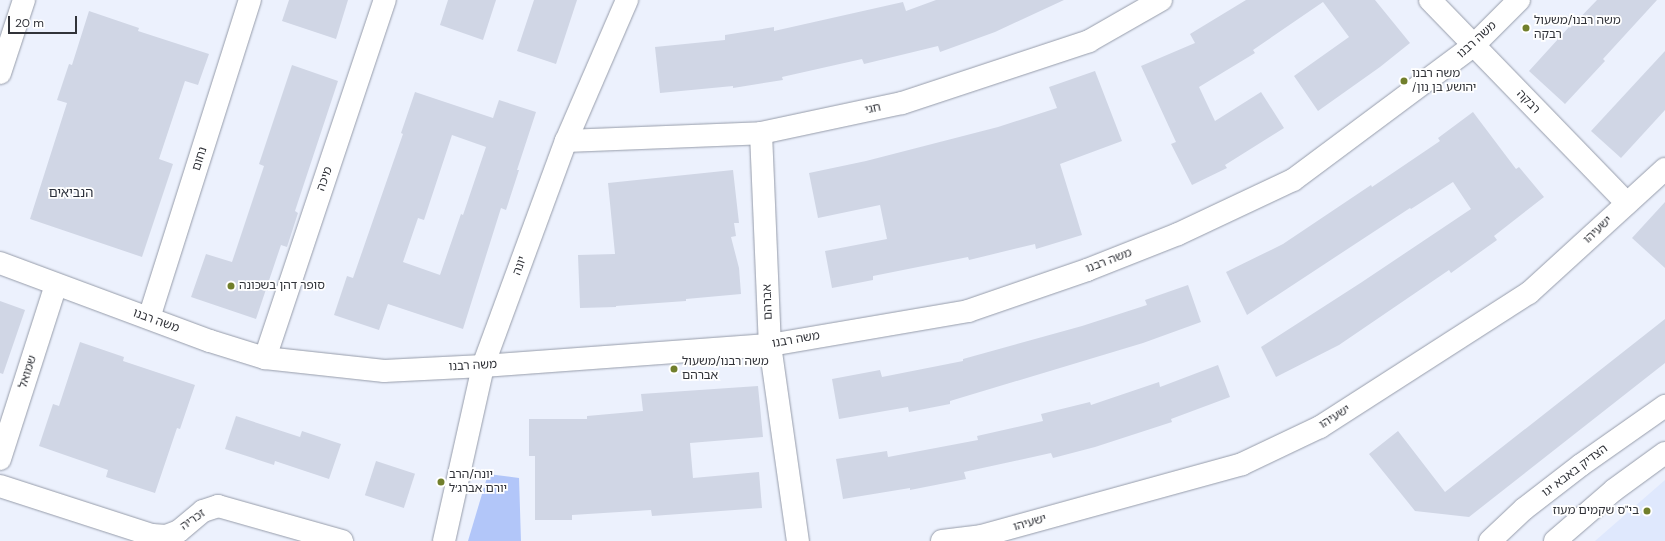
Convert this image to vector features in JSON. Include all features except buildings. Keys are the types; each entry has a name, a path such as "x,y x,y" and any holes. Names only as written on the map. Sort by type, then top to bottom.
{"street":[{"path":"0,73 24,0"},
{"name":"נחום","path":"149,318 250,0"},
{"name":"מיכה","path":"265,358 385,0"},
{"name":"יונה","path":"444,541 483,366 566,141 627,0"},
{"name":"חגי","path":"566,141 761,133 902,103 1089,41 1161,0"},
{"name":"רבקה","path":"1430,0 1627,203"},
{"name":"משה רבנו","path":"0,263 210,341 265,358 384,371 483,366 770,345 968,310 1087,270 1178,234 1293,180 1473,46 1519,0"},
{"name":"אברהם","path":"761,133 770,345 798,541"},
{"name":"ישעיהו","path":"942,541 988,534 1242,464 1276,449 1320,426 1529,293 1665,169"},
{"name":"שמואל","path":"0,459 56,285"},
{"name":"הצדיק באבא יגו","path":"1490,541 1524,509 1568,475 1665,406"},
{"path":"1555,541 1614,490 1665,452"},
{"name":"זכריה","path":"0,486 152,535 166,536 179,531 203,511 218,506 342,541"}],"shaded area":[{"path":"488,474 519,478 521,541 468,541"},
{"name":"בי\"ס שקמים מעוז","path":"1665,480 1665,541 1595,541"}],"place":[{"name":"משה רבנו/משעול רבקה","path":"1526,28"},
{"name":"משה רבנו /יהושע בן נון","path":"1404,81"},
{"name":"סופר דהן בשכונה","path":"231,286"},
{"name":"משה רבנו/משעול אברהם","path":"674,369"},
{"name":"יונה/הרב יורם אברג׳ל","path":"441,482"},
{"name":"בי\"ס שקמים מעוז","path":"1647,511"}],"district":[{"name":"הנביאים","path":"71,193"}]}
